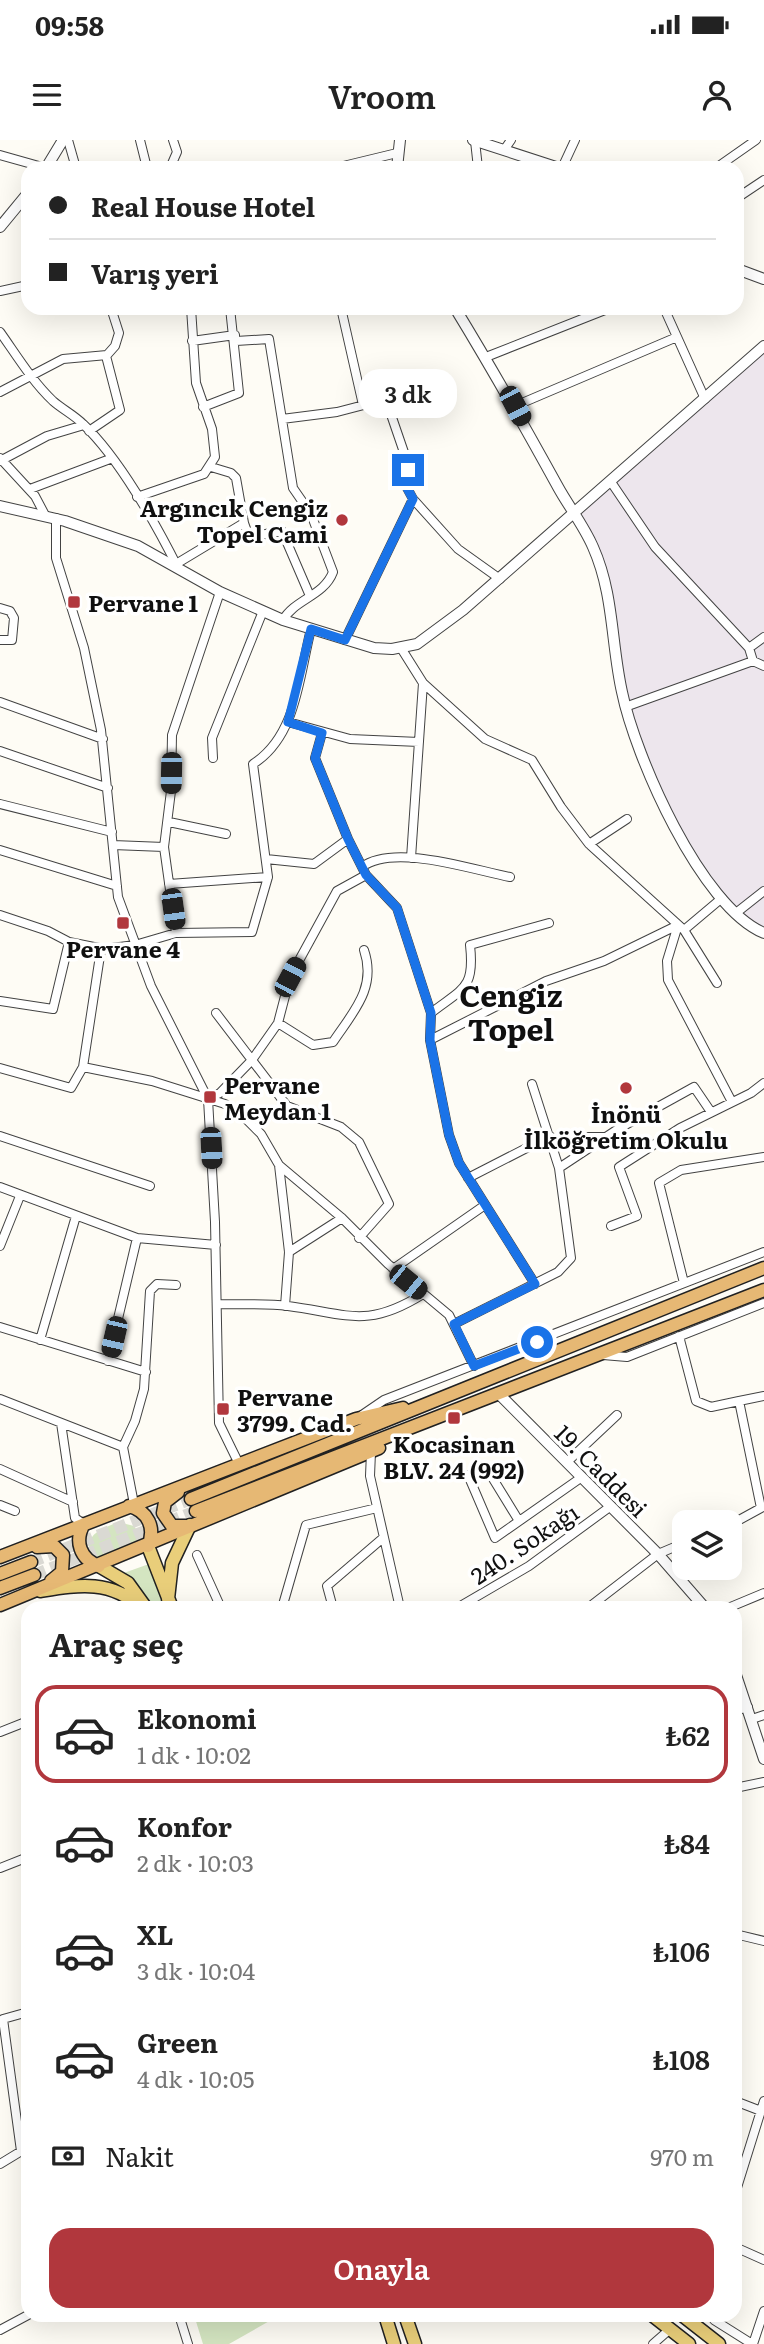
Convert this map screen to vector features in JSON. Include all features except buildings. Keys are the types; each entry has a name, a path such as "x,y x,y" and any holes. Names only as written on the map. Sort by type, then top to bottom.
{"highway":[{"path":"764,1268 444,1398 193,1505 447,1413 764,1290"},
{"path":"0,1557 356,1419 444,1398"},
{"path":"0,1605 401,1440 447,1413"},
{"path":"190,1483 168,1500 163,1510 169,1524 177,1527 190,1525"},
{"path":"132,1505 150,1521 152,1536 148,1546"},
{"path":"84,1524 79,1533 80,1549 86,1558 99,1566"},
{"path":"17,1550 50,1545 64,1555 62,1572 33,1592"},
{"path":"0,1574 32,1568 0,1588"}],"main road":[{"path":"170,1601 172,1563 190,1525"},
{"path":"148,1546 169,1601"},
{"path":"99,1566 128,1583 141,1601"},
{"path":"33,1592 97,1585 118,1592 131,1601"},
{"path":"387,2322 394,2344"},
{"path":"407,2322 415,2344"},
{"path":"660,2322 689,2344"},
{"path":"698,2322 719,2344"}],"street":[{"path":"52,161 68,140"},
{"path":"68,140 74,161"},
{"path":"141,140 146,161"},
{"path":"173,140 177,152 173,161"},
{"path":"397,161 400,140"},
{"path":"504,150 511,140"},
{"path":"564,161 575,140"},
{"path":"726,161 756,140"},
{"path":"477,161 474,141 538,161"},
{"path":"364,161 397,153"},
{"path":"0,155 21,161"},
{"path":"744,193 764,180"},
{"path":"0,227 21,202"},
{"path":"744,272 764,279"},
{"path":"0,291 21,286"},
{"path":"0,392 63,359 106,356 116,346 119,333 113,315"},
{"path":"137,497 199,476 211,467 215,457 214,440 196,383 191,315"},
{"path":"203,407 239,393 231,315"},
{"path":"343,315 363,405"},
{"path":"459,315 515,406 573,515 592,544 608,591 625,707 646,767 677,830 701,872 722,898 736,913 764,933"},
{"path":"486,357 592,315"},
{"path":"667,315 705,400"},
{"path":"0,332 31,377 54,402 86,428 110,459 137,497 178,567"},
{"path":"515,406 677,337"},
{"path":"192,341 268,339 293,488 311,514 333,572 326,585 292,608 283,620"},
{"path":"0,506 56,518 138,546 220,592 283,620 374,648 401,648 432,636 764,346"},
{"path":"45,515 30,489 1,459 47,436 86,428 120,410 106,356"},
{"path":"282,419 363,405 410,393"},
{"path":"386,400 408,464 406,486 413,499 446,537 500,579"},
{"path":"30,489 110,459"},
{"path":"211,467 236,478 243,523 249,537 282,531 310,596"},
{"path":"611,482 655,547 750,648 753,662"},
{"path":"345,640 413,499"},
{"path":"56,518 56,558 84,648 103,739 117,886 135,945 164,1013 208,1099 216,1245 219,1423 239,1464"},
{"path":"178,567 243,523"},
{"path":"176,933 164,846 169,822 172,735 220,592"},
{"path":"0,608 10,611 14,618 12,640 0,640"},
{"path":"214,758 212,738 262,611"},
{"path":"0,915 48,931 69,942 101,948 135,945 176,933 252,932 268,877 253,764 277,743 288,722 311,629"},
{"path":"750,648 764,637"},
{"path":"401,648 423,683 485,739 532,760 561,807 589,844 681,928 717,982"},
{"path":"625,707 753,662 764,666"},
{"path":"411,858 423,683"},
{"path":"0,702 103,739"},
{"path":"288,722 322,733 364,741 419,742"},
{"path":"322,733 315,758 364,871 397,908 431,1013 430,1040 449,1135 459,1163 535,1284"},
{"path":"0,751 108,788"},
{"path":"0,804 112,832"},
{"path":"589,844 627,819"},
{"path":"169,822 226,834"},
{"path":"266,859 314,864 348,839"},
{"path":"113,845 164,846"},
{"path":"0,850 117,886"},
{"path":"208,1099 220,1093 252,1060 278,1023 290,977 337,891 383,857 411,858 510,877"},
{"path":"169,884 268,877"},
{"path":"736,913 764,891"},
{"path":"430,1040 547,981 604,961 681,928 722,898"},
{"path":"431,1013 468,984 472,970 470,945 549,923"},
{"path":"681,928 667,961 668,980 732,1102"},
{"path":"0,1000 53,1009 69,942"},
{"path":"0,1068 71,1088 83,1067 101,948"},
{"path":"278,1023 313,1045 333,1042 365,993 369,972 364,950"},
{"path":"216,1013 287,1106 341,1128 359,1142 389,1204 359,1238"},
{"path":"83,1067 152,1081 233,1108 248,1119 261,1134 279,1165 342,1218 359,1238 393,1269 449,1315 474,1366"},
{"path":"611,1226 637,1216 619,1167 764,1083"},
{"path":"454,1324 562,1270 572,1253 559,1168 533,1084"},
{"path":"559,1168 606,1137 694,1087 711,1112"},
{"path":"0,1136 150,1186"},
{"path":"468,1178 551,1136"},
{"path":"554,1150 569,1137 606,1137"},
{"path":"684,1283 659,1183 681,1170 764,1157"},
{"path":"279,1165 289,1252 285,1306"},
{"path":"0,1187 137,1238 216,1245"},
{"path":"0,1246 19,1196"},
{"path":"393,1269 485,1205"},
{"path":"40,1340 76,1216"},
{"path":"289,1252 342,1218"},
{"path":"108,1361 137,1238"},
{"path":"356,1419 384,1400 764,1252"},
{"path":"132,1505 123,1447 139,1411 146,1372 150,1291 157,1284 176,1285"},
{"path":"217,1304 285,1306 364,1318 398,1308 423,1294"},
{"path":"597,1355 626,1357 764,1303"},
{"path":"0,1327 146,1372"},
{"path":"679,1336 696,1401 712,1407 764,1396"},
{"name":"19. Caddesi","path":"498,1393 658,1554 699,1601"},
{"path":"0,1399 123,1447"},
{"path":"739,1401 761,1508 742,1518"},
{"path":"567,1462 617,1415"},
{"path":"61,1423 75,1518 84,1524"},
{"path":"371,1452 370,1476 398,1601"},
{"path":"355,1458 370,1476"},
{"path":"0,1469 73,1502"},
{"path":"487,1469 519,1521"},
{"path":"468,1475 495,1538 582,1477"},
{"path":"0,1505 15,1511"},
{"name":"240. Sokağı","path":"469,1601 528,1566 611,1506"},
{"path":"284,1601 306,1525 377,1508"},
{"path":"330,1601 327,1586 383,1538"},
{"path":"597,1601 658,1554 672,1549"},
{"path":"197,1555 218,1601"},
{"path":"742,1602 764,1592"},
{"path":"742,1691 764,1759"},
{"path":"742,1709 748,1707"},
{"path":"752,1719 764,1715"},
{"path":"0,1732 21,1724"},
{"path":"742,1787 764,1782"},
{"path":"0,1868 21,1860"},
{"path":"742,1936 764,1941"},
{"path":"21,2014 3,2019 21,2125"},
{"path":"742,2172 764,2101"},
{"path":"742,2104 761,2111"},
{"path":"0,2164 21,2151"},
{"path":"742,2250 764,2260"},
{"path":"719,2322 752,2344 764,2311"},
{"path":"0,2330 21,2319"},
{"path":"181,2322 188,2344"},
{"path":"653,2344 669,2330"}],"shaded area":[{"path":"764,346 764,934 700,870 635,741 609,595 576,519"}],"green space":[{"path":"118,1522 134,1526 138,1532 139,1543 100,1563 89,1552 91,1540 97,1532"},
{"path":"149,1564 162,1601 148,1601 138,1586 121,1574"},
{"path":"196,2322 268,2322 229,2344 203,2344"}],"tunnel":[{"path":"31,1562 191,1499"},
{"path":"34,1575 196,1511"}],"place":[{"name":"Argıncık Cengiz Topel Cami","path":"342,520"},
{"name":"Pervane 1","path":"74,602"},
{"name":"Pervane 4","path":"123,923"},
{"name":"İnönü İlköğretim Okulu","path":"626,1088"},
{"name":"Pervane Meydan 1","path":"210,1097"},
{"name":"Pervane 3799. Cad.","path":"223,1409"},
{"name":"Kocasinan BLV. 24 (992)","path":"454,1418"}],"district":[{"name":"Cengiz Topel","path":"511,1011"}],"route":[{"path":"408,470 406,486 413,499 345,640 311,629 288,722 322,733 315,758 348,839 366,875 397,908 431,1013 430,1040 449,1135 459,1163 535,1284 454,1324 474,1366 537,1342"}]}
